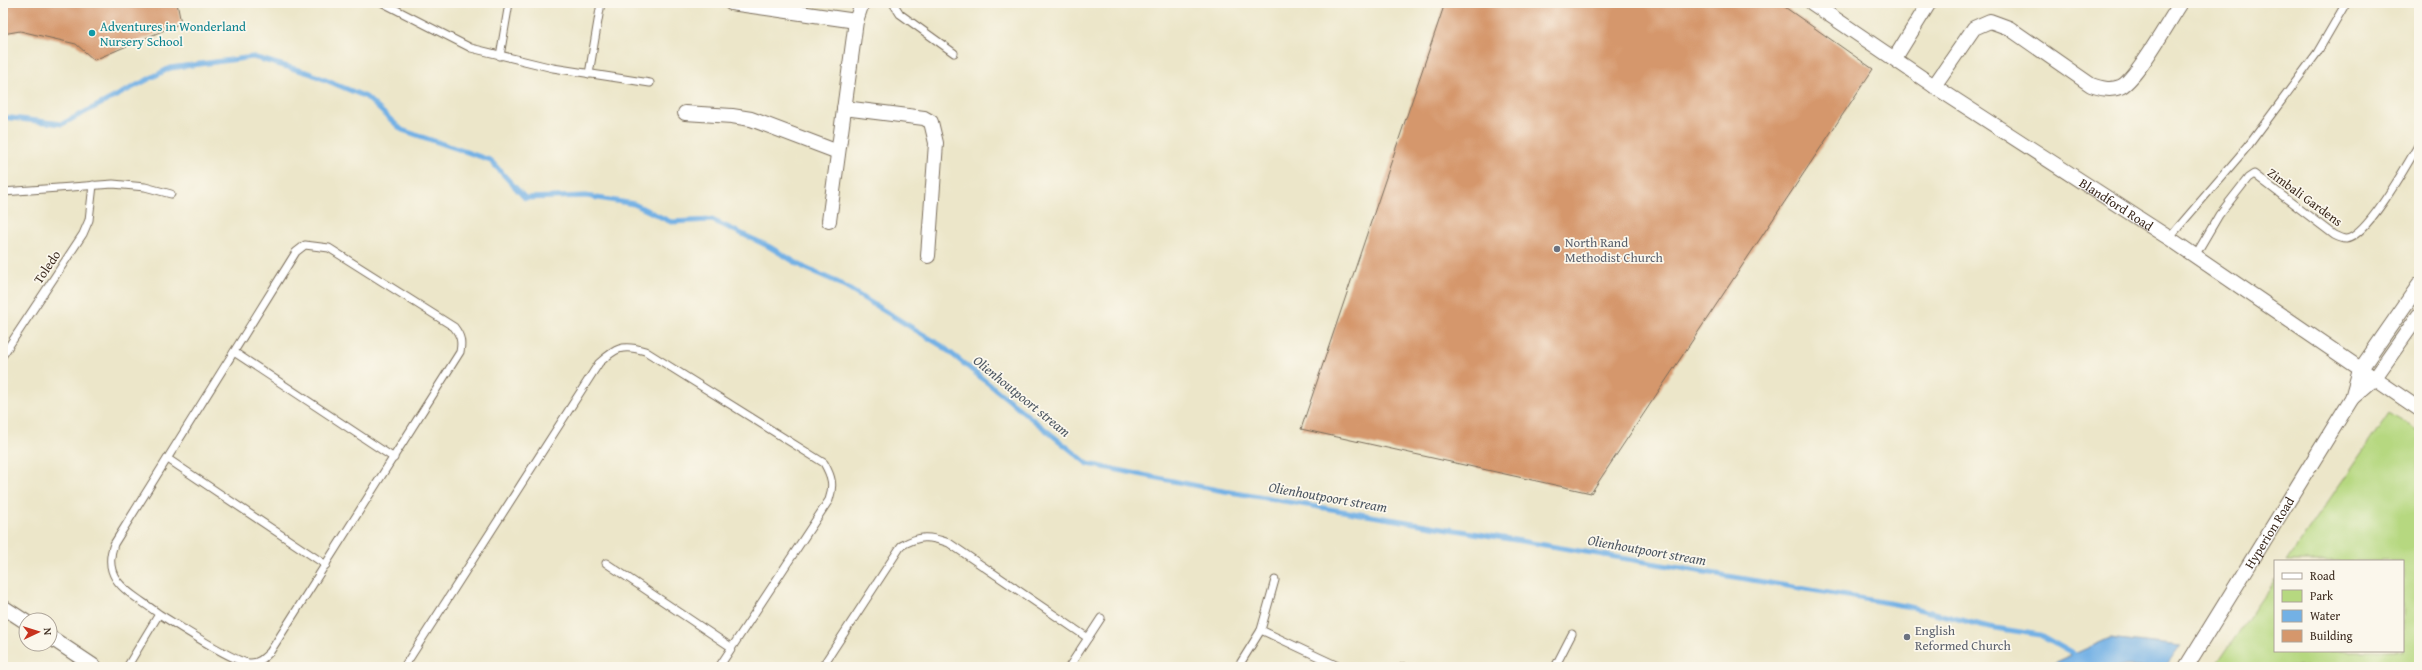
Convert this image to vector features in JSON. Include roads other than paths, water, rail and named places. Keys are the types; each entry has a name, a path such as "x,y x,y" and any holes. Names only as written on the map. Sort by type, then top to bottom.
{"street":[{"path":"731,3 856,21"},
{"path":"829,221 856,21 862,3"},
{"name":"Blandford Road","path":"1812,3 1895,58 1934,86 2169,238 2419,409"},
{"path":"1895,58 1929,3"},
{"path":"1934,86 1974,28 1990,21 2009,28 2091,85 2106,89 2120,87 2132,78 2181,3"},
{"path":"844,108 924,118 931,122 936,144 928,256"},
{"path":"685,113 732,116 751,119 838,152"},
{"name":"Hyperion Road","path":"2186,667 2352,398 2360,370 2419,286"},
{"name":"Hyperion Road","path":"2352,398 2374,379 2419,315"},
{"path":"3,607 18,617"},
{"path":"58,642 95,667"}],"lane":[{"path":"383,3 445,37 472,48 500,56 589,74 650,83"},
{"path":"500,56 509,3"},
{"path":"589,74 601,3"},
{"path":"892,3 900,14 954,53"},
{"path":"2169,238 2253,140 2317,53 2346,3"},
{"name":"Zimbali Gardens","path":"2195,256 2220,215 2248,178 2254,174 2334,235 2347,239 2354,236 2371,219 2419,144"},
{"path":"3,192 93,185 129,185 171,194"},
{"name":"Toledo","path":"3,355 83,234 89,220 93,185"},
{"path":"305,245 328,248 454,327 460,338 460,352 394,458 270,652 260,662 249,663 235,658 159,614 115,580 110,570 109,556 114,544 234,352 290,258 305,245"},
{"path":"404,667 599,363 613,350 629,346 645,351 824,463 832,477 833,488 829,500 719,667"},
{"path":"234,352 394,458"},
{"path":"168,459 326,565"},
{"path":"822,667 901,546 916,538 934,538 949,543 1088,638"},
{"path":"606,563 731,647"},
{"path":"1238,667 1261,630 1275,580"},
{"path":"127,667 159,614"},
{"path":"1069,667 1101,618"},
{"path":"1261,630 1340,667"},
{"path":"1555,667 1572,634"}],"water":[{"path":"2110,638 2180,646 2165,667 2045,667"}],"waterway":[{"name":"Olienhoutpoort stream","path":"3,117 62,124 170,68 253,57 309,73 366,97 402,130 490,160 525,198 586,196 634,204 671,222 712,220 768,246 805,268 837,282 942,346 1088,464 1218,490 1906,606 1989,627 2040,635 2079,657"}],"place":[{"name":"Adventures in Wonderland Nursery School","path":"92,33"},
{"name":"North Rand Methodist Church","path":"1557,249"},
{"name":"English Reformed Church","path":"1907,637"}]}
